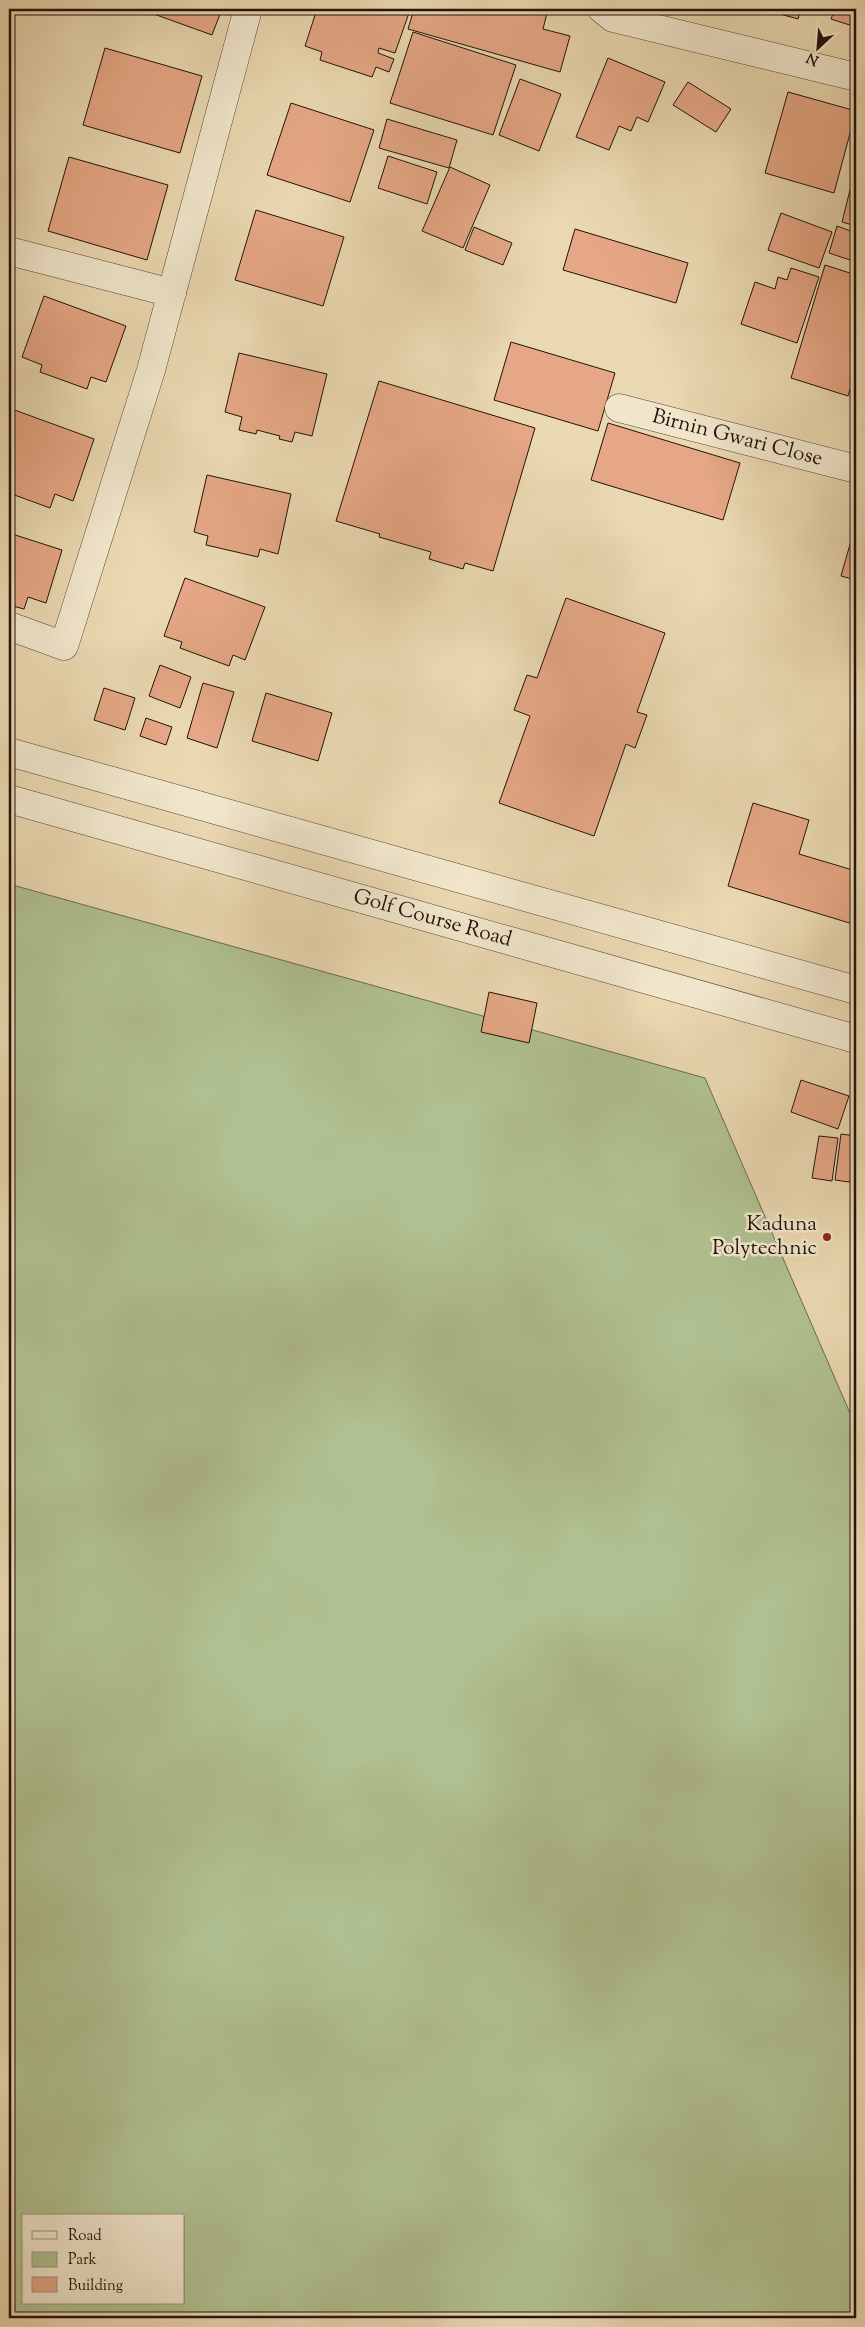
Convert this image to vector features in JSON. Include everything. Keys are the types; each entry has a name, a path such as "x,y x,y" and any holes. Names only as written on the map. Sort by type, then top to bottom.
{"street":[{"path":"9,626 64,646 151,370 248,9"},
{"path":"602,9 614,18 856,76"},
{"path":"9,251 172,293"},
{"name":"Birnin Gwari Close","path":"619,408 856,469"},
{"path":"9,752 856,990"},
{"name":"Golf Course Road","path":"9,799 856,1039"}],"green space":[{"path":"9,884 705,1078 856,1427 856,2318 9,2318"}],"building":[{"path":"140,9 222,9 212,35"},
{"path":"317,9 410,10 395,53 379,48 378,53 394,59 389,72 376,67 372,77 320,60 322,52 305,46"},
{"path":"414,9 548,9 543,29 570,36 560,72 408,29"},
{"path":"762,9 801,9 798,19"},
{"path":"835,9 856,9 856,27 831,19"},
{"path":"413,32 516,65 493,135 390,103"},
{"path":"105,48 202,76 180,153 83,125"},
{"path":"608,58 665,82 648,122 637,117 631,131 619,126 609,150 576,137"},
{"path":"520,79 561,94 539,151 499,135"},
{"path":"688,82 731,109 716,132 673,105"},
{"path":"788,92 856,111 834,193 765,173"},
{"path":"291,103 374,130 350,202 267,175"},
{"path":"387,119 457,140 449,168 379,148"},
{"path":"388,156 437,172 427,204 378,188"},
{"path":"69,157 168,185 147,260 48,231"},
{"path":"856,166 856,226 842,222"},
{"path":"450,167 490,185 463,248 422,231"},
{"path":"256,210 344,237 323,306 235,280"},
{"path":"781,213 832,232 819,268 768,250"},
{"path":"837,226 856,233 856,262 829,253"},
{"path":"474,227 512,243 503,265 465,250"},
{"path":"575,229 688,263 676,303 563,270"},
{"path":"825,265 856,275 856,370 848,396 791,378"},
{"path":"791,268 819,277 797,343 741,324 755,282 775,289 778,277 787,280"},
{"path":"44,296 126,326 106,382 91,377 87,389 40,372 42,365 22,357"},
{"path":"511,342 615,373 598,431 494,400"},
{"path":"239,353 327,374 312,436 295,432 292,442 279,439 280,436 257,430 256,434 239,430 242,417 225,412"},
{"path":"379,381 535,428 493,571 465,563 463,569 429,559 431,552 379,537 380,534 336,521"},
{"path":"9,408 94,439 73,501 55,494 50,508 9,493"},
{"path":"608,423 740,463 723,520 591,480"},
{"path":"207,475 291,494 278,554 260,549 258,557 206,545 208,536 194,532"},
{"path":"856,523 856,580 841,576"},
{"path":"9,533 62,550 46,603 28,597 24,609 9,605"},
{"path":"185,578 265,607 245,660 233,655 229,666 180,648 182,642 164,636"},
{"path":"566,598 665,633 637,712 647,715 635,748 626,744 594,836 499,803 530,716 514,710 527,675 537,678"},
{"path":"160,665 191,677 180,708 149,696"},
{"path":"203,683 234,692 217,748 187,738"},
{"path":"104,688 135,698 125,730 94,720"},
{"path":"266,693 332,713 318,761 252,741"},
{"path":"146,718 172,727 166,745 140,736"},
{"path":"753,803 809,820 799,854 856,871 856,925 728,886"},
{"path":"489,992 537,1003 529,1043 481,1032"},
{"path":"801,1080 849,1096 838,1129 791,1112"},
{"path":"841,1134 856,1136 856,1183 835,1180"},
{"path":"819,1136 838,1138 832,1181 812,1178"}],"place":[{"name":"Kaduna Polytechnic","path":"827,1237"}]}
